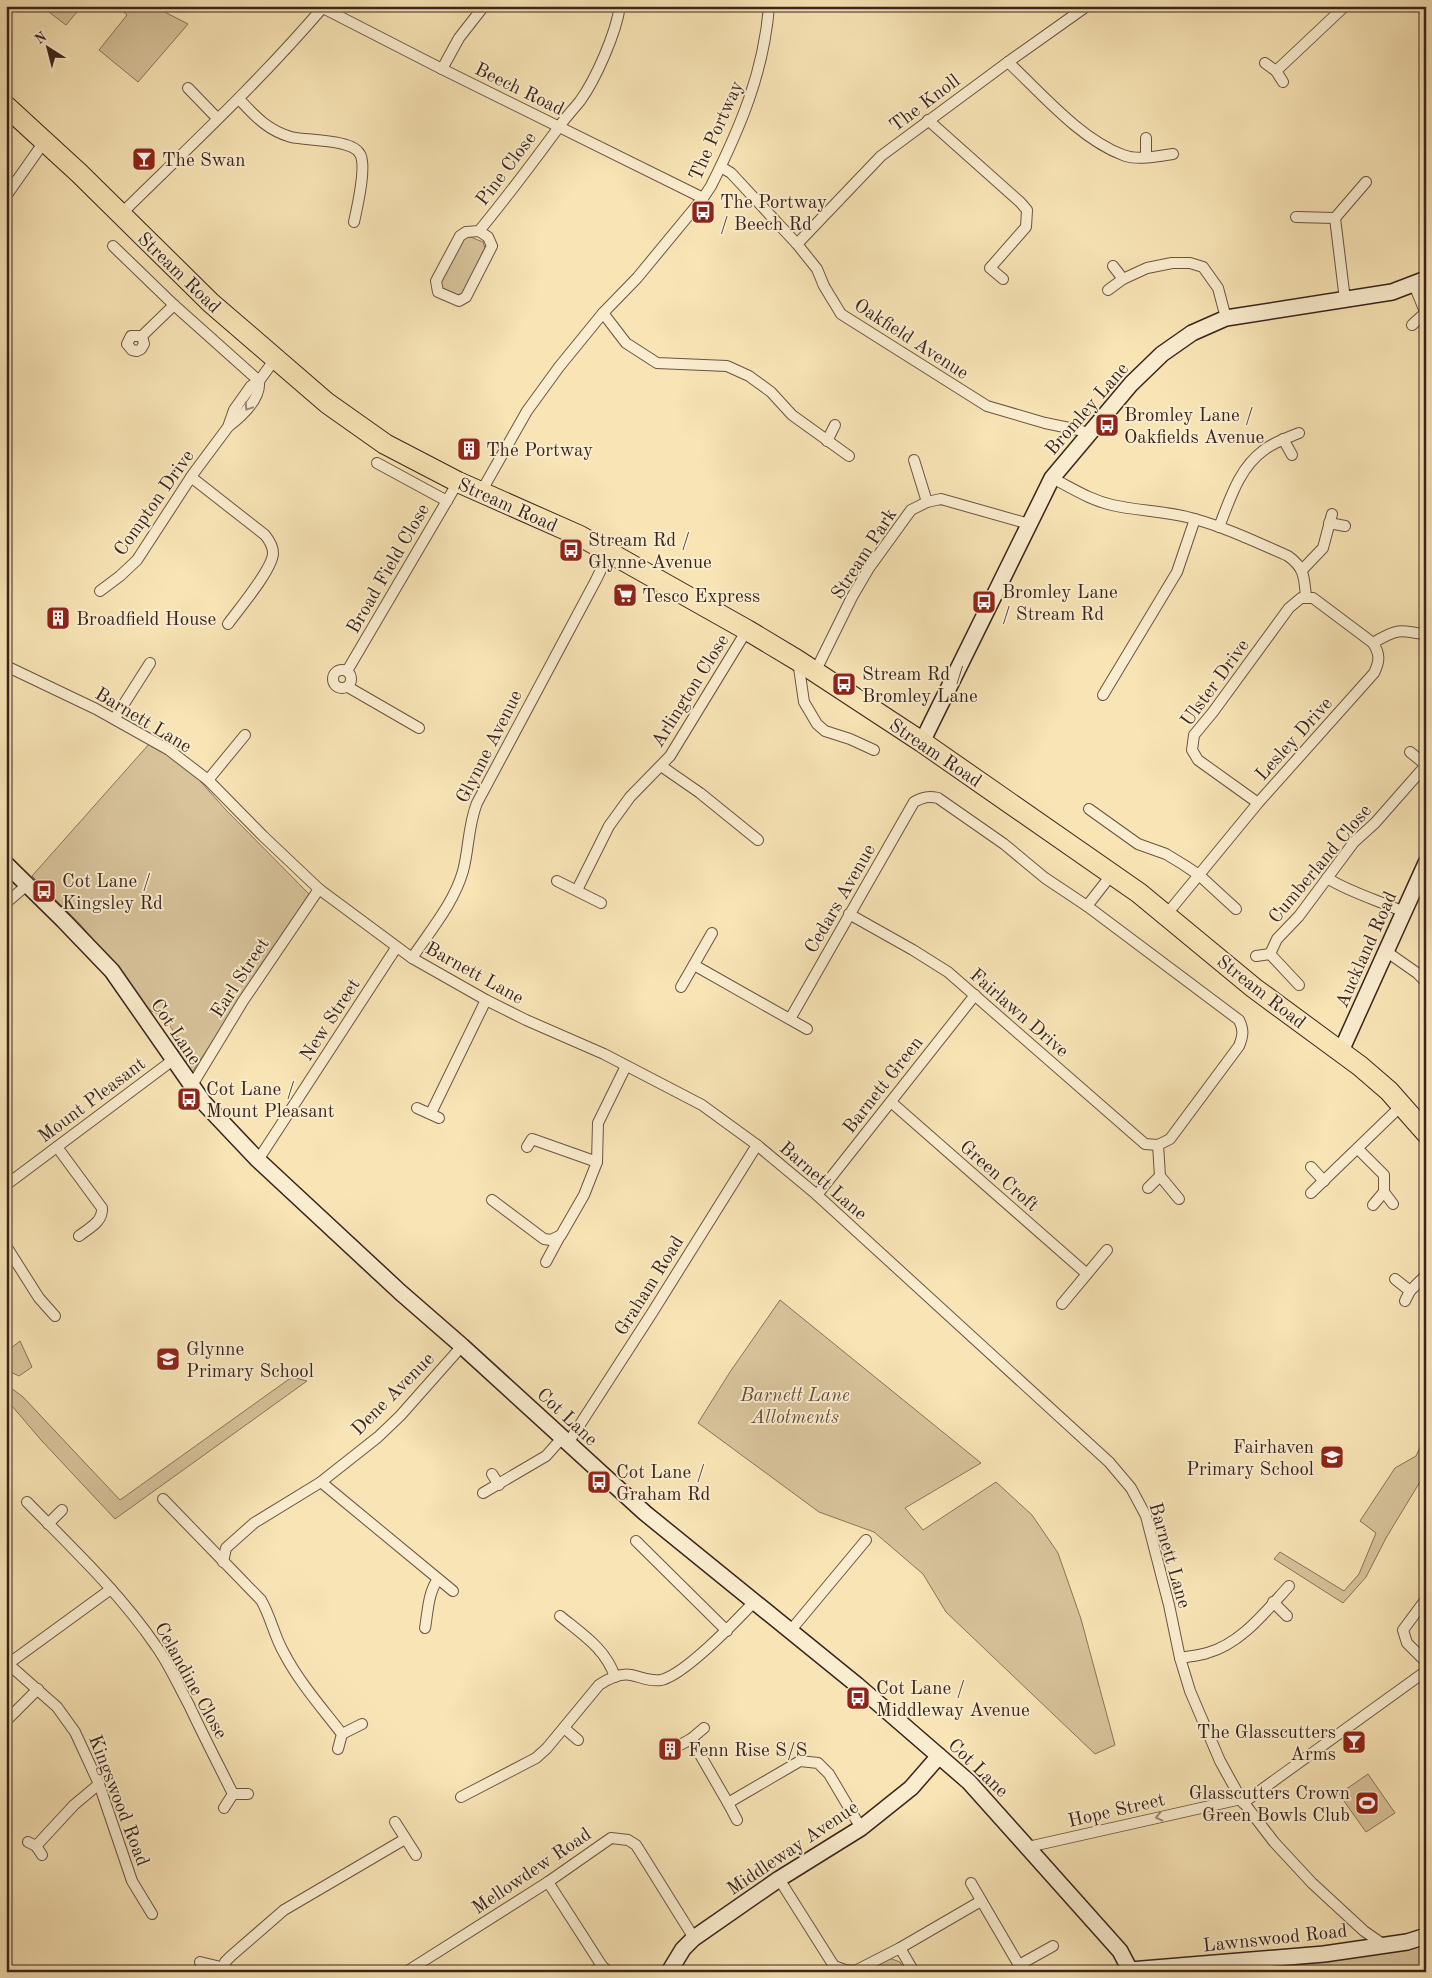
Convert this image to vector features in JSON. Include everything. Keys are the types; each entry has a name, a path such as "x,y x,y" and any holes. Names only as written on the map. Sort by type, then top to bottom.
{"highway":[{"name":"Stream Road","path":"6,106 79,173 211,303 327,403 385,444 458,482 580,536 747,630 797,660 922,742 1112,874 1166,915 1254,988 1342,1051 1375,1078 1426,1133"}],"street":[{"path":"442,69 459,38 484,6"},
{"name":"Pine Close","path":"479,231 488,237 492,246 466,297 459,301 438,292 436,281 460,236 466,232 479,231 513,190 581,99 604,57 618,18 620,6"},
{"name":"The Portway","path":"481,492 527,411 559,367 603,313 637,278 703,198 721,167 748,105 761,62 769,6"},
{"name":"The Knoll","path":"797,244 881,156 1087,6"},
{"path":"1276,71 1345,6"},
{"path":"121,214 217,118 239,100 324,7"},
{"name":"Beech Road","path":"324,7 442,69 703,198"},
{"path":"1008,62 1084,133 1124,156 1146,158 1173,154"},
{"path":"1265,63 1276,71 1283,82"},
{"path":"188,88 217,118"},
{"path":"239,100 265,126 291,137 348,146 358,150 362,156 362,165 360,196 354,222"},
{"path":"928,120 1020,202 1026,210 1026,228 990,268 1003,279"},
{"path":"1146,138 1146,158"},
{"path":"6,196 44,142"},
{"name":"Oakfield Avenue","path":"721,167 731,173 797,244 817,270 824,286 841,314 987,406 1089,434"},
{"path":"1345,300 1335,218 1366,182"},
{"path":"1296,217 1335,218"},
{"name":"Stream Road","path":"113,246 174,305 259,381"},
{"path":"1108,290 1123,279 1147,268 1172,263 1190,263 1203,267 1218,288 1226,318"},
{"path":"1113,266 1123,279"},
{"path":"1412,325 1425,313 1420,282"},
{"name":"Bromley Lane","path":"922,742 1052,478 1131,384 1162,354 1192,333 1226,318 1392,292 1420,282"},
{"path":"142,336 174,305"},
{"path":"603,313 626,343 657,363 727,366 749,376 771,392 792,415 849,456"},
{"name":"Compton Drive","path":"100,591 137,560 228,427 234,410 251,386 259,381 275,359"},
{"path":"827,440 835,425"},
{"path":"1219,527 1233,491 1254,458 1265,449 1299,432"},
{"path":"1284,439 1292,455"},
{"path":"914,460 927,502 941,499 1029,524"},
{"path":"378,463 447,501"},
{"path":"192,477 266,535 271,544 273,553 270,565 228,624"},
{"path":"1052,478 1095,500 1113,505 1169,512 1194,519 1219,527 1288,556 1302,570 1306,597 1313,598 1373,643 1396,631 1406,630 1426,635"},
{"name":"Broad Field Close","path":"419,728 348,687 339,688 333,680 337,671 347,671 458,482"},
{"name":"Stream Park","path":"815,672 852,597 869,568 911,510 927,502"},
{"path":"1302,570 1323,548 1330,518 1345,526"},
{"path":"1103,695 1177,572 1194,519"},
{"name":"Glynne Avenue","path":"412,958 454,893 463,871 472,815 476,803 596,580 608,553"},
{"name":"Ulster Drive","path":"1258,804 1198,760 1192,750 1194,735 1289,608 1301,598 1306,597"},
{"path":"229,604 238,610"},
{"name":"Arlington Close","path":"577,890 609,826 630,797 670,756 697,716 747,630"},
{"name":"Lesley Drive","path":"1166,915 1258,804 1374,673 1379,664 1379,654 1373,643"},
{"path":"797,660 804,702 816,724 825,731 850,739 874,750"},
{"path":"115,718 150,663"},
{"name":"Barnett Lane","path":"6,666 115,718 169,750 208,780 319,890 396,948 486,1000 626,1066 702,1105 756,1145 817,1195 1109,1462 1131,1488 1146,1516 1169,1605 1180,1658 1190,1691 1220,1761 1242,1801 1274,1842 1312,1883 1364,1931 1384,1945"},
{"path":"347,671 352,679 348,687"},
{"path":"208,780 245,735"},
{"path":"1410,752 1426,765"},
{"name":"Cumberland Close","path":"1299,985 1270,954 1277,938 1299,916 1354,842 1375,823 1426,765"},
{"path":"660,766 700,793 758,840"},
{"name":"Stream Road","path":"922,798 931,796 938,798 1004,844 1045,878 1087,906 1239,1020 1243,1032 1239,1046 1170,1139 1158,1145"},
{"name":"Cedars Avenue","path":"790,1020 914,802 922,798"},
{"path":"1090,809 1138,844 1166,854 1199,875 1236,909"},
{"name":"Auckland Road","path":"1342,1051 1426,863"},
{"name":"Cot Lane","path":"6,864 112,971 146,1018 191,1087 219,1120 258,1160 400,1292 645,1513 754,1602 792,1630 969,1782 1120,1951 1129,1971"},
{"path":"1087,906 1112,874"},
{"path":"1327,878 1344,889 1382,901 1404,912"},
{"path":"557,881 601,903"},
{"path":"6,903 27,884"},
{"name":"Earl Street","path":"191,1087 243,1001 319,890"},
{"name":"Fairlawn Drive","path":"849,914 948,972 1145,1144 1158,1145"},
{"path":"681,986 712,933"},
{"name":"New Street","path":"258,1160 396,948"},
{"path":"1386,952 1417,973 1426,982"},
{"path":"1256,956 1270,954"},
{"path":"694,965 807,1029"},
{"name":"Barnett Green","path":"817,1195 975,995"},
{"path":"417,1108 435,1116 486,1000"},
{"name":"Mount Pleasant","path":"6,1186 173,1060"},
{"path":"546,1262 584,1195 597,1162 598,1123 626,1066"},
{"name":"Green Croft","path":"890,1102 1087,1274"},
{"path":"1310,1193 1402,1105"},
{"path":"527,1146 532,1139 597,1162"},
{"name":"Graham Road","path":"483,1493 546,1456 565,1440 652,1314 756,1145"},
{"path":"1158,1145 1160,1176 1179,1199"},
{"path":"57,1147 102,1208 103,1215 101,1220 79,1236"},
{"path":"1358,1149 1384,1175 1384,1192 1393,1204"},
{"path":"1311,1167 1324,1181"},
{"path":"1148,1188 1160,1176"},
{"path":"1373,1205 1384,1192"},
{"path":"492,1200 544,1239 551,1240 561,1235"},
{"path":"6,1246 39,1298 55,1316"},
{"path":"1062,1304 1107,1250"},
{"path":"1405,1301 1410,1291 1426,1275"},
{"path":"1395,1279 1410,1291"},
{"name":"Dene Avenue","path":"224,1562 226,1548 254,1523 321,1482 378,1437 400,1416 462,1346"},
{"path":"492,1474 499,1485"},
{"path":"321,1482 453,1591"},
{"path":"163,1499 261,1600 291,1667 342,1734"},
{"name":"Celandine Close","path":"27,1502 112,1589 134,1615 161,1654 233,1794"},
{"path":"48,1524 62,1510"},
{"path":"792,1630 866,1540"},
{"path":"636,1541 727,1630"},
{"path":"425,1628 430,1598 438,1579"},
{"path":"1180,1658 1208,1653 1231,1642 1252,1625 1289,1586"},
{"path":"7,1663 112,1589"},
{"path":"1426,1598 1403,1630 1407,1643 1426,1662"},
{"path":"461,1797 536,1758 547,1748 599,1686 616,1677 630,1675 654,1681 673,1676 727,1630 754,1602"},
{"path":"1273,1602 1288,1616"},
{"path":"560,1616 598,1646 611,1665 616,1677"},
{"name":"Kingswood Road","path":"7,1663 57,1707 75,1732 99,1784 132,1881 152,1914"},
{"path":"1242,1801 1426,1671"},
{"path":"6,1720 38,1689"},
{"path":"338,1749 342,1734 362,1724"},
{"path":"564,1728 578,1740"},
{"path":"680,1745 704,1728"},
{"path":"690,1739 737,1820"},
{"name":"Middleway Avenue","path":"669,1972 683,1949 694,1938 780,1879 861,1828 911,1788 940,1756"},
{"path":"728,1803 800,1761 818,1763 829,1774 861,1828"},
{"path":"42,1855 32,1844 99,1784"},
{"path":"224,1808 233,1794 248,1794"},
{"name":"Hope Street","path":"1028,1847 1242,1801"},
{"path":"395,1822 416,1855"},
{"name":"Mellowdew Road","path":"406,1972 548,1882 611,1838 628,1840 636,1845 694,1938"},
{"path":"200,1962 225,1970 225,1962 284,1910 405,1840"},
{"path":"780,1879 831,1969 855,1971 900,1948 980,1901"},
{"path":"548,1882 601,1970"},
{"path":"971,1883 1021,1968 1053,1946"},
{"name":"Lawnswood Road","path":"1129,1971 1324,1954 1407,1942 1426,1936"},
{"path":"900,1948 914,1972"}],"green space":[{"path":"41,6 82,6 66,25"},
{"path":"117,6 153,6 188,24 138,82 99,50 127,15"},
{"path":"468,236 483,242 485,248 462,295 459,296 442,288 440,282 463,237"},
{"path":"150,743 192,772 226,810 309,894 191,1074 178,1054 181,1043 165,1018 148,1009 116,966 80,924 32,876"},
{"name":"Barnett Lane Allotments","path":"780,1300 981,1463 905,1508 923,1530 996,1482 1032,1515 1058,1553 1081,1619 1115,1745 1095,1754 946,1612 923,1574 874,1532 819,1512 698,1423 730,1372"},
{"path":"20,1341 32,1367 19,1376 6,1370 6,1352"},
{"path":"292,1377 307,1381 115,1519 41,1440 6,1399 6,1384 23,1397 120,1500"},
{"path":"1426,1434 1426,1472 1386,1538 1366,1577 1343,1603 1274,1559 1280,1552 1344,1591 1359,1574 1376,1533 1360,1521 1395,1468 1416,1456"},
{"name":"Glasscutters Crown Green Bowls Club","path":"1368,1774 1395,1813 1366,1832 1339,1794"},
{"path":"1426,1941 1426,1972 1244,1972 1317,1962"},
{"path":"889,1958 900,1962 906,1972 865,1972"}],"place":[{"name":"The Swan","path":"144,159"},
{"name":"The Portway / Beech Rd","path":"703,212"},
{"name":"Bromley Lane / Oakfields Avenue","path":"1107,425"},
{"name":"The Portway","path":"469,449"},
{"name":"Stream Rd / Glynne Avenue","path":"571,550"},
{"name":"Tesco Express","path":"625,595"},
{"name":"Bromley Lane / Stream Rd","path":"984,602"},
{"name":"Broadfield House","path":"58,618"},
{"name":"Stream Rd / Bromley Lane","path":"844,684"},
{"name":"Cot Lane / Kingsley Rd","path":"44,891"},
{"name":"Cot Lane / Mount Pleasant","path":"189,1099"},
{"name":"Glynne Primary School","path":"168,1359"},
{"name":"Fairhaven Primary School","path":"1332,1457"},
{"name":"Cot Lane / Graham Rd","path":"599,1482"},
{"name":"Cot Lane / Middleway Avenue","path":"858,1698"},
{"name":"The Glasscutters Arms","path":"1354,1742"},
{"name":"Fenn Rise S/S","path":"670,1749"},
{"name":"Glasscutters Crown Green Bowls Club","path":"1367,1803"}]}
